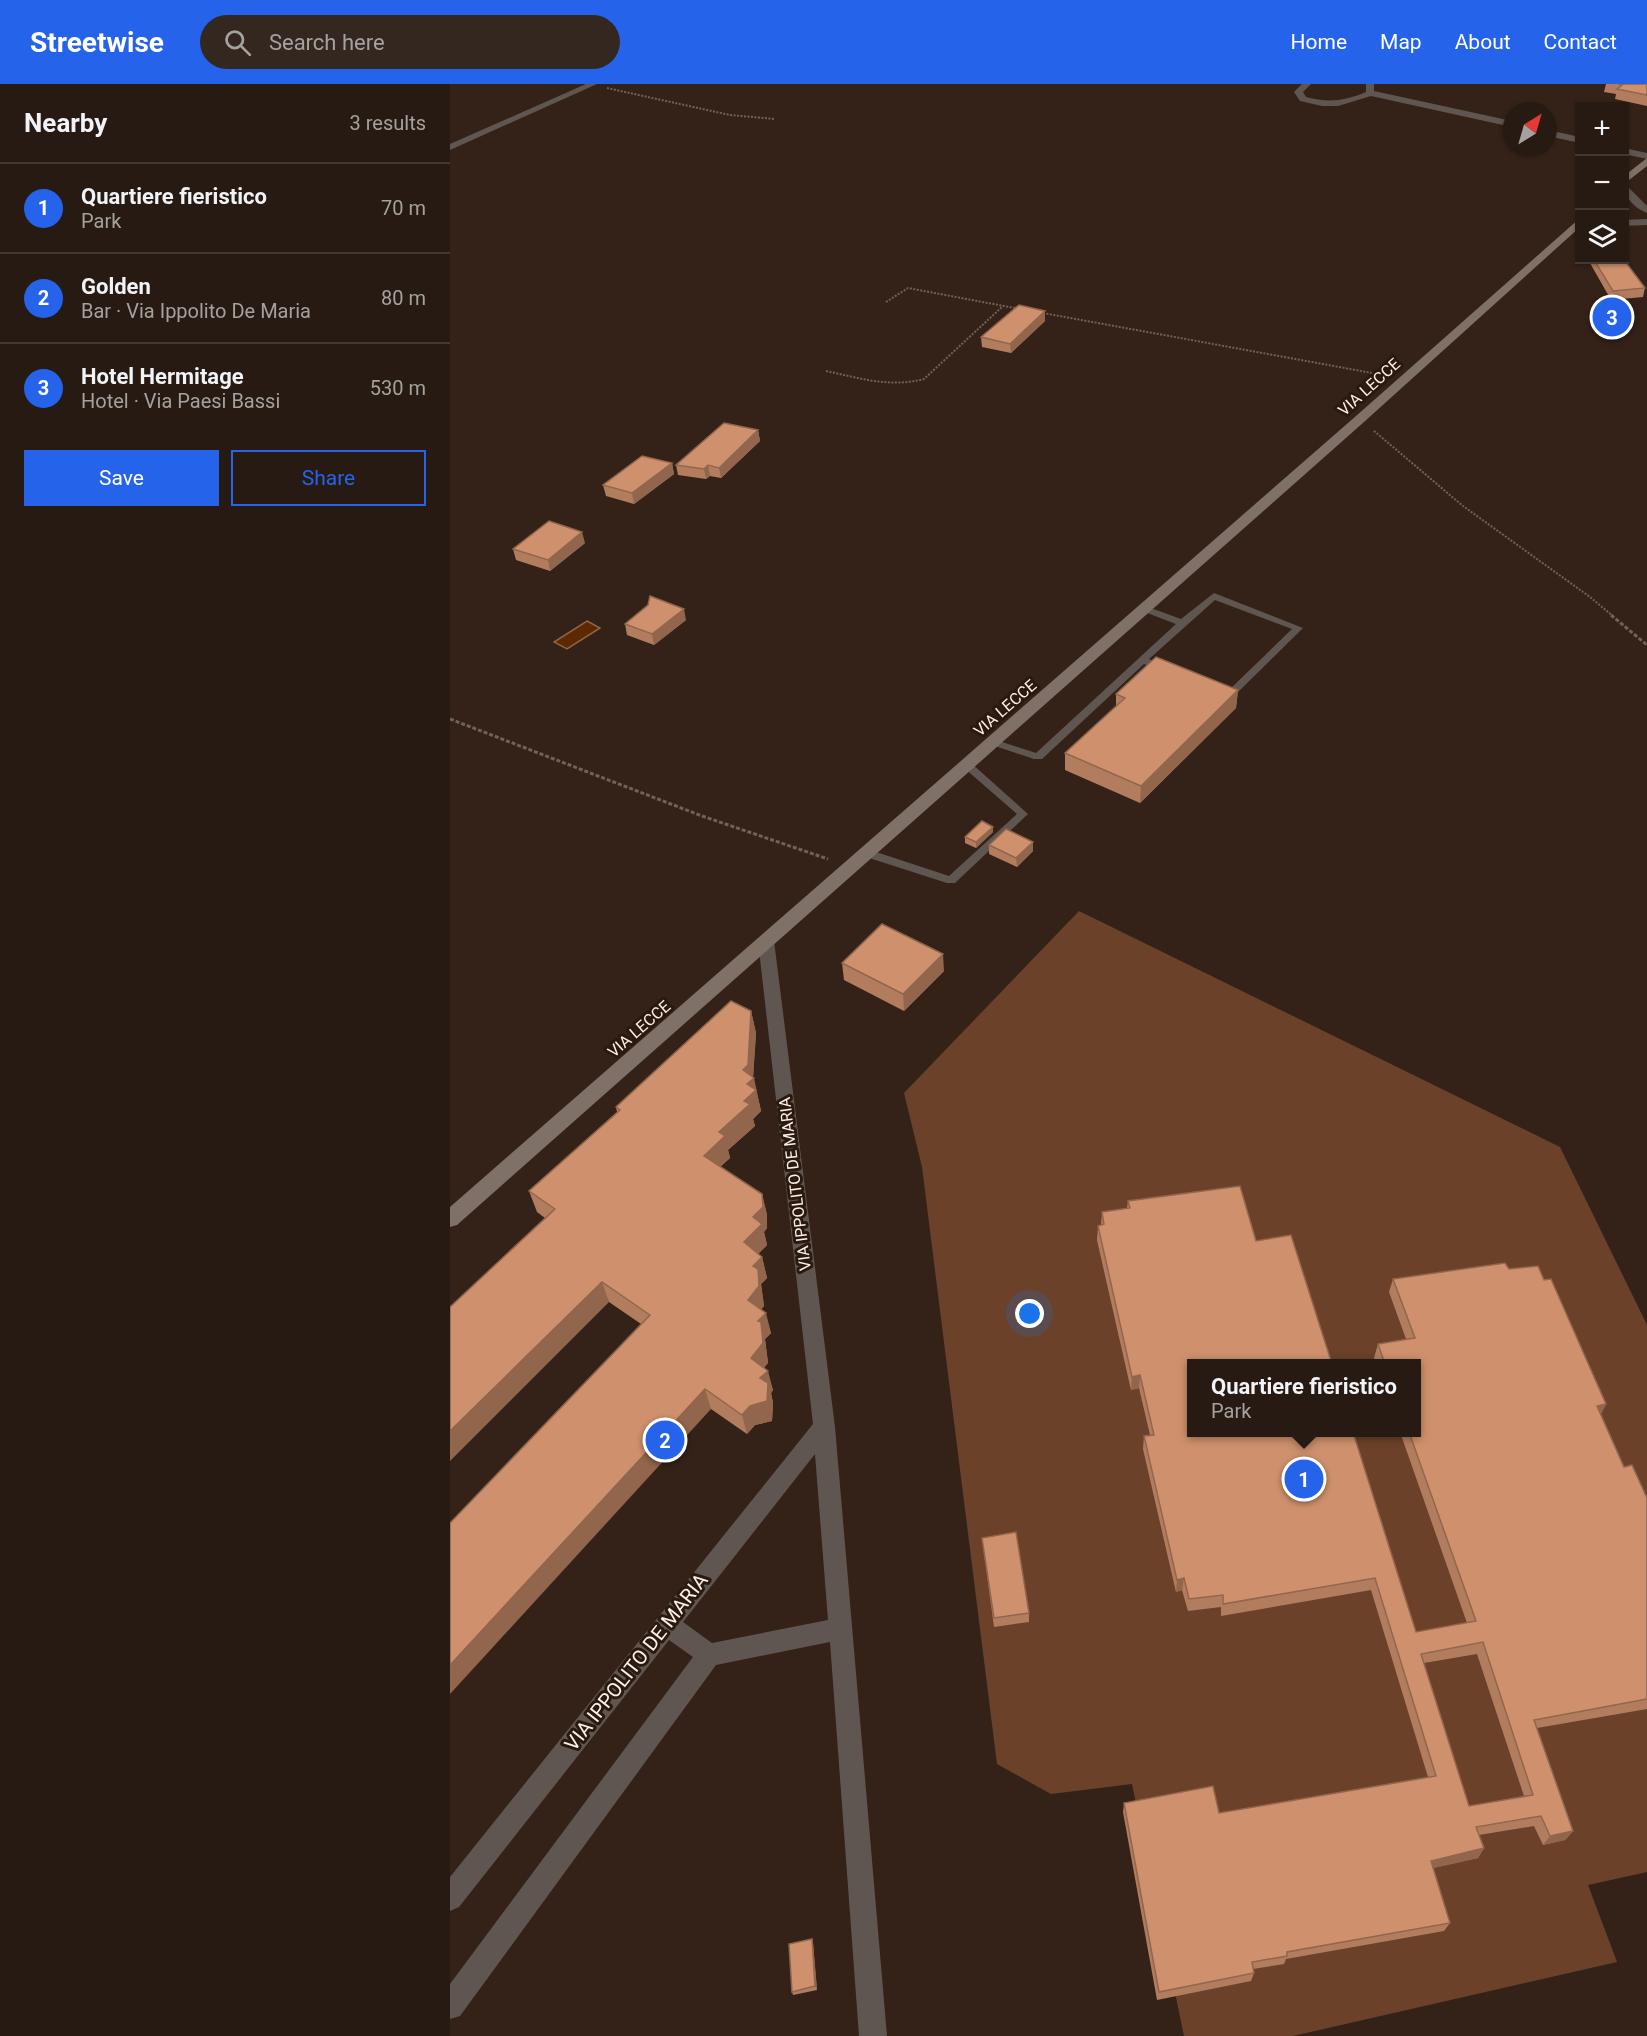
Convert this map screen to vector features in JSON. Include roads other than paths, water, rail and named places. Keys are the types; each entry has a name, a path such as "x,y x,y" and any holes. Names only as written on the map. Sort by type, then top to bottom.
{"main road":[{"path":"1629,177 1647,161"},
{"name":"VIA LECCE","path":"450,1219 1573,231"}],"street":[{"path":"450,147 592,84"},
{"path":"1307,84 1298,92 1303,99 1331,104 1347,104 1370,89 1503,122"},
{"path":"1557,135 1575,139"},
{"path":"1629,152 1647,156"},
{"path":"1629,192 1646,217"},
{"path":"1629,213 1646,217"},
{"path":"1629,222 1646,217"},
{"name":"VIA IPPOLITO DE MARIA","path":"766,940 824,1427 873,2036"},
{"name":"VIA IPPOLITO DE MARIA","path":"450,1898 824,1427"},
{"path":"666,1624 709,1655"},
{"path":"450,2006 709,1655 839,1629"}],"lane":[{"path":"993,742 1038,757 1214,596 1298,628 1230,695 1208,686"},
{"path":"1145,609 1182,623"},
{"path":"1143,660 1176,674"},
{"path":"867,853 951,880 1023,814 967,765"}],"place":[{"name":"Hotel Hermitage","path":"1612,317"},
{"name":"Golden","path":"665,1440"},
{"name":"Quartiere fieristico","path":"1304,1479"}]}
